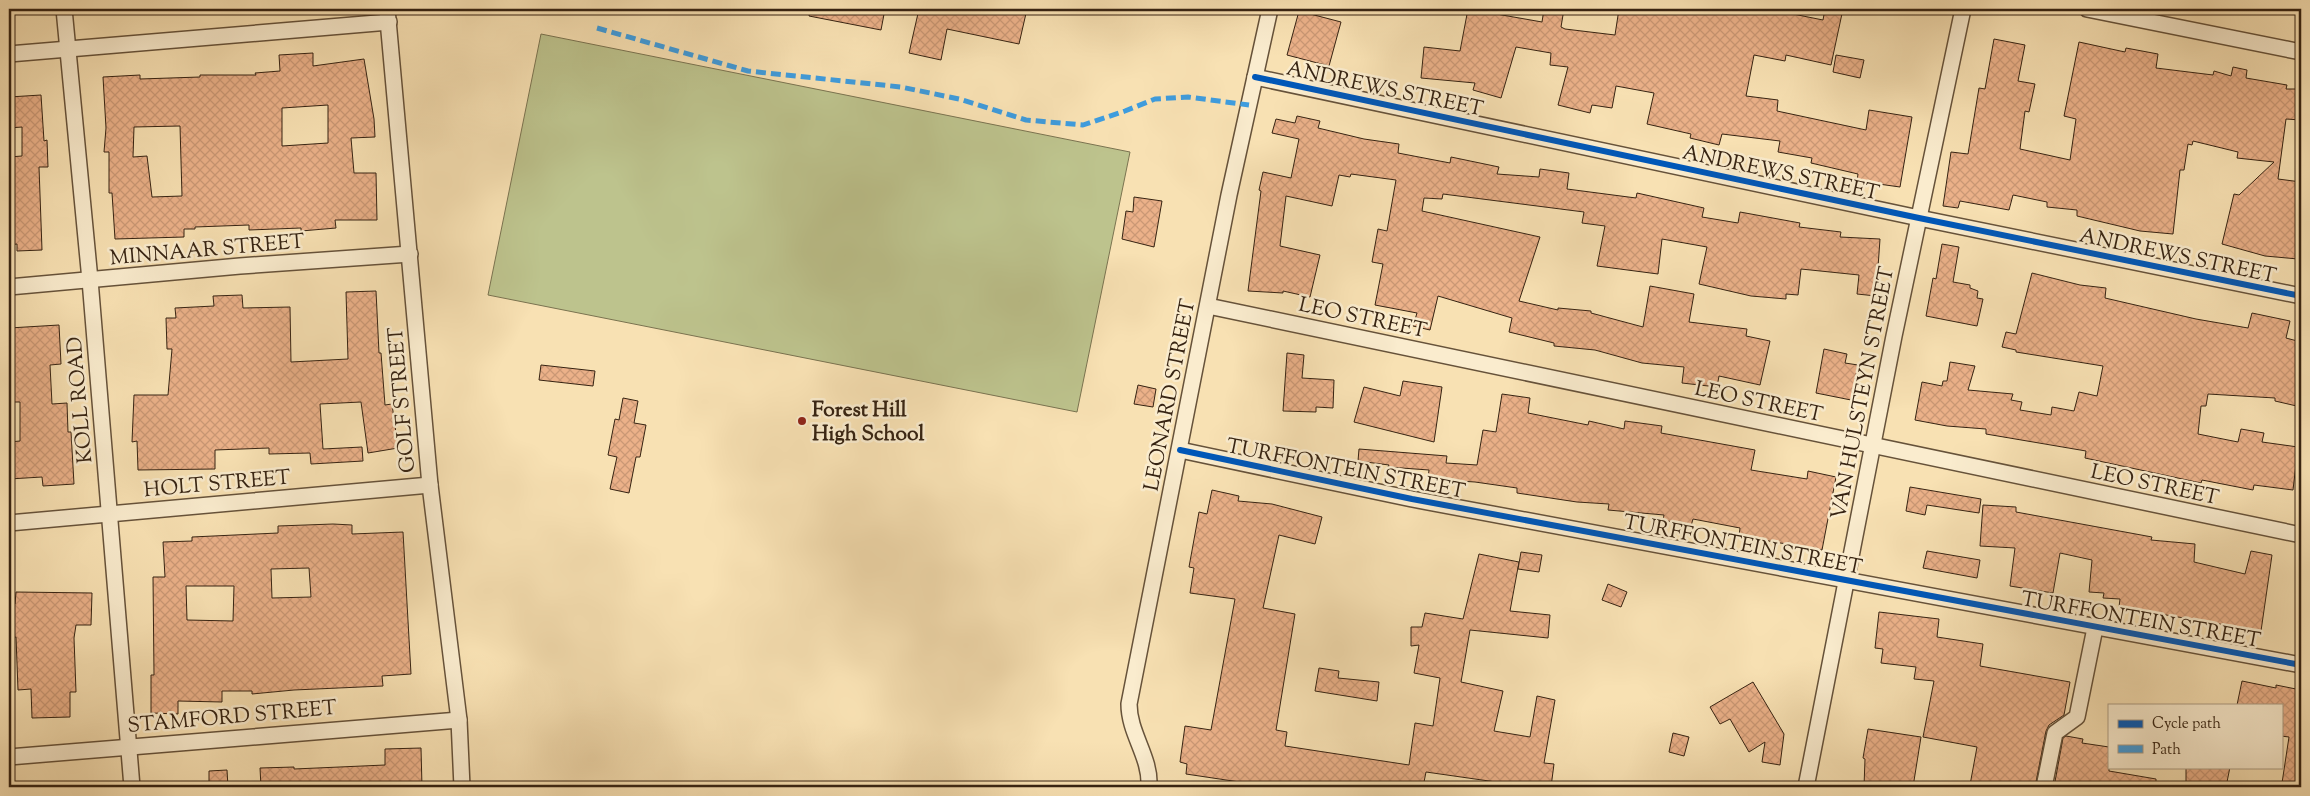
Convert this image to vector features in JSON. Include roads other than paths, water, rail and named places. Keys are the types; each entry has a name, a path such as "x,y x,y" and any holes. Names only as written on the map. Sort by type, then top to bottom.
{"street":[{"name":"KOLL ROAD","path":"64,9 90,280 132,787"},
{"name":"LEONARD STREET","path":"1149,787 1148,766 1129,718 1129,704 1229,195 1270,9"},
{"name":"VAN HULSTEYN STREET","path":"1806,787 1846,579 1963,9"},
{"path":"2087,9 2301,52"},
{"path":"9,54 388,15"},
{"name":"GOLF STREET","path":"388,15 430,485 459,720 462,787"},
{"name":"ANDREWS STREET","path":"1255,77 1919,218 2301,296"},
{"name":"MINNAAR STREET","path":"9,287 240,266 410,254"},
{"name":"LEO STREET","path":"1208,306 1873,447 2301,535"},
{"name":"TURFFONTEIN STREET","path":"1180,450 1412,498 1846,579 2095,628 2301,665"},
{"name":"HOLT STREET","path":"9,523 430,485"},
{"path":"2044,787 2055,733 2077,717 2095,628"},
{"name":"STAMFORD STREET","path":"9,757 459,720"}],"place":[{"name":"Forest Hill High School","path":"802,421"}]}
